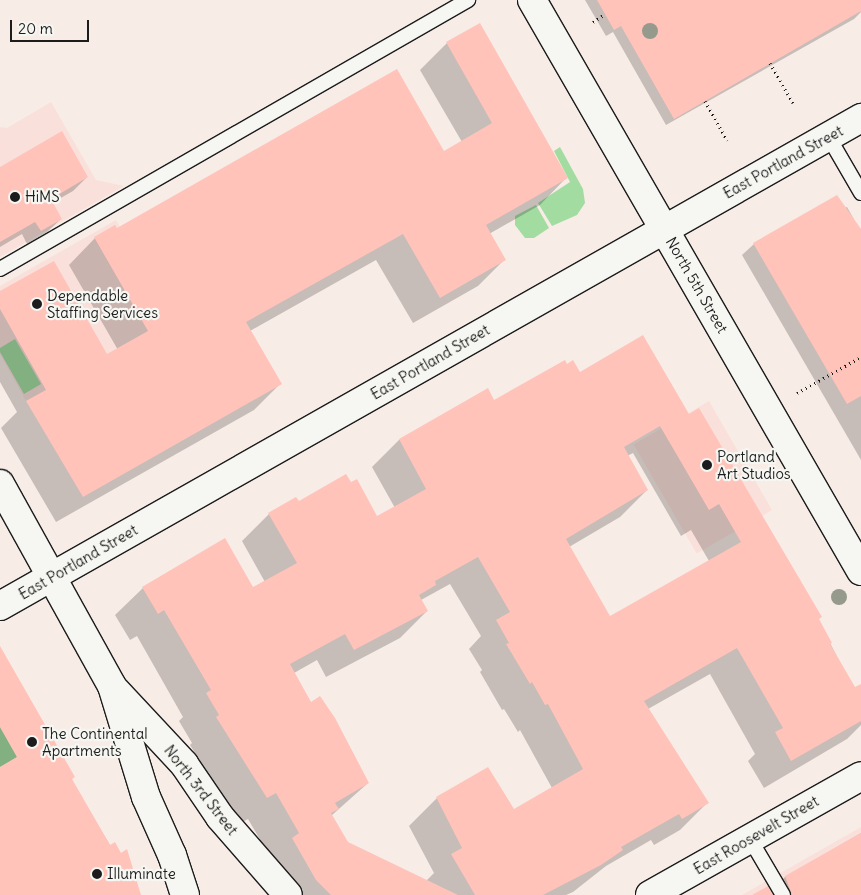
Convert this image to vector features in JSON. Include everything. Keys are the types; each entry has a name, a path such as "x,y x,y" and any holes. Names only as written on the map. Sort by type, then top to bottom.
{"street":[{"name":"North 5th Street","path":"532,0 860,568"},
{"name":"East Portland Street","path":"0,606 861,118"},
{"name":"North 3rd Street","path":"0,484 112,686 146,797 172,855 185,895"},
{"name":"North 3rd Street","path":"112,686 184,764 220,816 288,895"},
{"name":"East Roosevelt Street","path":"650,895 861,776"}],"lane":[{"path":"0,269 468,0"},
{"path":"828,136 861,193"},
{"path":"750,839 783,895"}],"path":[{"path":"592,22 605,14"},
{"path":"770,63 792,103"},
{"path":"705,101 727,140"},
{"path":"798,393 861,358"}],"shaded area":[{"path":"51,102 96,180 124,186 0,257 0,127 7,128"},
{"path":"116,220 173,317 26,401 0,354 0,286"},
{"path":"709,401 772,510 697,554 634,445"},
{"path":"861,827 861,895 742,895"}],"green space":[{"path":"560,147 583,189 585,203 577,215 552,226 538,203 570,182 554,151"},
{"path":"536,205 549,228 534,238 525,238 515,225 515,216"},
{"path":"15,339 41,384 24,394 0,352 0,348"},
{"path":"0,727 17,757 0,767"}],"building":[{"path":"597,0 861,0 861,11 674,119 621,26 614,30"},
{"path":"480,23 568,178 486,225 506,260 440,298 403,234 246,322 282,384 83,497 26,401 46,390 0,309 0,291 54,261 107,354 148,331 94,237 115,225 117,228 397,69 444,151 492,123 446,42"},
{"path":"62,131 88,177 51,199 62,219 41,231 35,222 0,242 0,167"},
{"path":"837,195 861,229 861,396 847,404 753,243"},
{"path":"643,335 689,414 699,408 822,617 819,619 832,643 830,644 855,687 861,684 861,721 791,761 775,732 783,728 737,648 644,701 709,803 682,819 679,814 621,847 623,850 601,865 543,895 475,895 451,854 462,848 436,797 488,767 514,809 583,769 548,704 545,705 532,682 530,684 506,644 509,643 496,620 510,612 478,557 435,581 436,585 419,595 428,611 354,650 345,634 290,664 311,702 320,696 335,718 369,783 335,803 339,809 331,813 348,842 458,895 331,895 316,880 292,838 299,833 276,793 267,798 216,717 219,715 206,693 211,690 164,610 158,614 142,587 225,538 253,587 297,563 268,513 296,497 299,501 346,474 351,482 357,479 377,516 426,489 399,439 488,388 494,400 565,360 567,364 573,360 580,372","holes":["660,426 709,510 719,504 741,542 610,616 566,539 648,490 624,447"]},
{"path":"0,646 75,777 72,779 110,845 115,842 121,853 127,849 141,895 0,895 0,767 17,757 0,727"},
{"path":"861,833 861,895 792,895 785,876"},
{"path":"768,886 773,895 752,895"}],"place":[{"name":"HiMS","path":"15,197"},
{"name":"Dependable Staffing Services","path":"37,304"},
{"name":"Portland Art Studios","path":"707,465"},
{"name":"The Continental Apartments","path":"32,742"},
{"name":"Illuminate","path":"97,874"}]}
